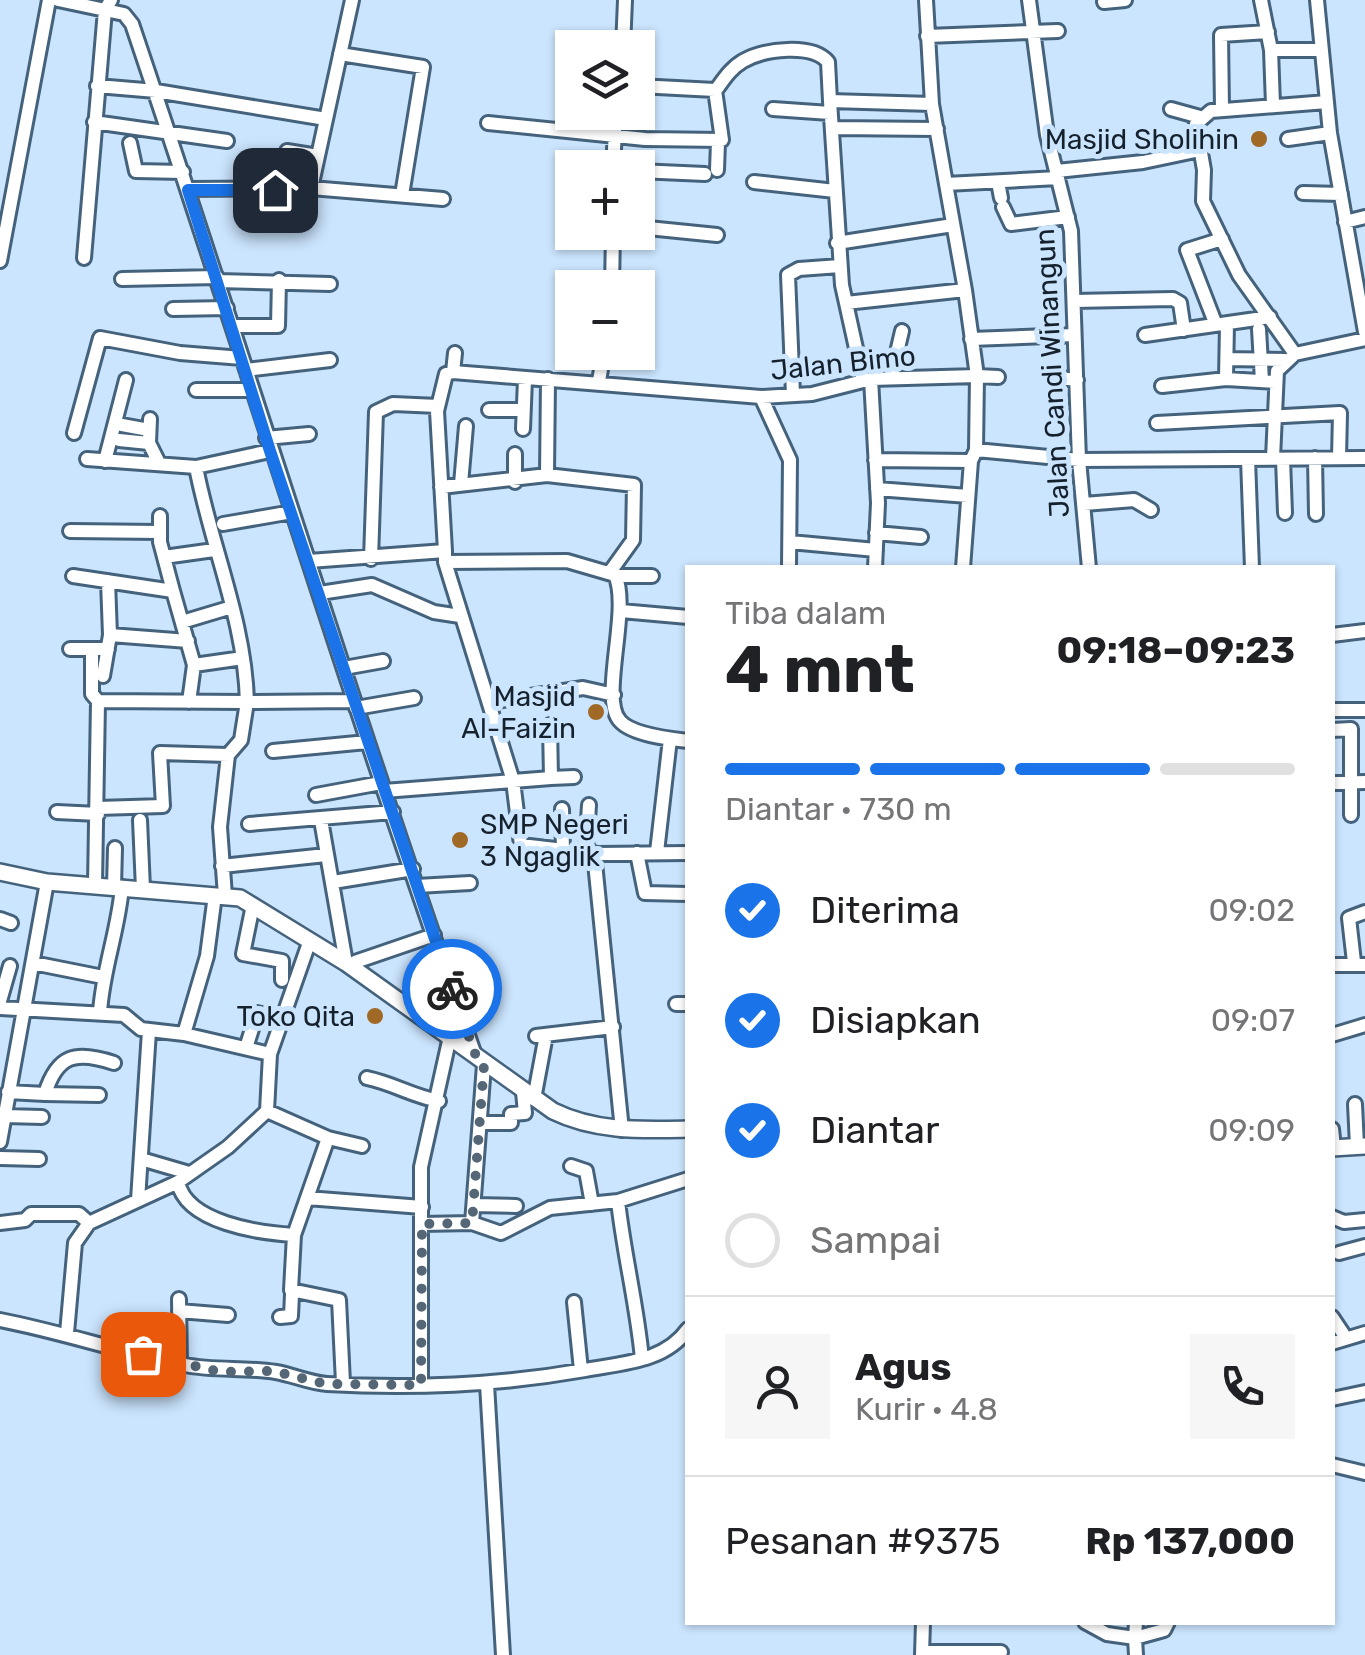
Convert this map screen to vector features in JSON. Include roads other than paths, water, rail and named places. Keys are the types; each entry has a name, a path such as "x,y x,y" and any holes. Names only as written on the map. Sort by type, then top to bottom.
{"main road":[{"path":"0,872 47,882 220,895 253,905 309,943 351,962 449,1041 579,1123 622,1130 685,1130"},
{"path":"1335,1148 1361,1146"}],"street":[{"path":"0,262 49,0"},
{"path":"58,0 108,5 124,14 132,24 171,132 354,704 480,1062 480,1123 472,1223"},
{"path":"312,188 352,0"},
{"path":"624,30 625,0"},
{"path":"926,0 932,104 978,376 963,565"},
{"name":"Jalan Candi Winangun","path":"1029,0 1047,135 1068,218 1079,460 1090,565"},
{"path":"1104,2 1125,0"},
{"path":"1261,0 1271,50 1273,105"},
{"path":"1226,359 1290,357 1365,335 1361,285 1345,222 1330,133 1318,0"},
{"path":"84,258 97,86 108,5"},
{"path":"927,36 1058,31"},
{"path":"1222,110 1221,35 1268,32"},
{"path":"1271,50 1321,50"},
{"path":"655,171 711,172 718,142 724,136 716,90 732,69 753,56 801,51 819,54 828,62 837,242 846,304 867,379 875,460 875,565"},
{"path":"340,54 423,67 402,196"},
{"path":"97,86 156,91 326,119"},
{"path":"655,87 716,90"},
{"path":"1171,109 1200,117 1222,110 1327,102"},
{"path":"773,110 932,104"},
{"path":"1200,117 1203,201 1239,274 1270,318 1290,357"},
{"path":"94,122 226,141"},
{"path":"488,123 718,142"},
{"path":"832,128 937,129"},
{"path":"614,130 614,150"},
{"path":"1288,139 1330,133"},
{"path":"130,143 136,171 183,172"},
{"path":"946,184 998,182 1200,150"},
{"path":"288,151 318,156"},
{"path":"754,182 835,191"},
{"path":"998,182 1011,224 1068,218"},
{"path":"188,190 312,188 443,199"},
{"path":"1303,193 1341,194"},
{"path":"1345,222 1365,218"},
{"path":"837,242 953,224"},
{"path":"655,229 717,235"},
{"path":"1222,240 1187,250 1222,324 1226,379"},
{"path":"793,395 788,275 799,268 840,266"},
{"path":"122,280 279,280 330,284"},
{"path":"232,326 278,326 279,280"},
{"path":"846,304 965,290"},
{"path":"1074,301 1177,300 1184,330"},
{"path":"173,309 227,308"},
{"path":"1146,335 1270,318"},
{"path":"1259,329 1285,513"},
{"path":"891,378 902,331"},
{"path":"972,339 1074,336"},
{"path":"74,433 100,338 244,364 330,360"},
{"path":"454,352 453,372 446,374 438,406 445,556 513,781 518,841 527,848 590,853 685,853"},
{"path":"1268,381 1290,357"},
{"path":"599,381 601,370"},
{"name":"Jalan Bimo","path":"453,372 760,397 841,388 867,379 998,377"},
{"path":"522,429 525,378"},
{"path":"1058,378 1077,380"},
{"path":"547,475 548,379"},
{"path":"1162,386 1226,379 1268,381"},
{"path":"105,461 126,380"},
{"path":"196,390 252,390"},
{"path":"760,397 790,460 789,565"},
{"path":"372,559 376,412 393,404 438,406"},
{"path":"489,410 524,410"},
{"path":"1157,423 1340,413 1340,458"},
{"path":"462,484 466,426"},
{"path":"120,432 150,431 159,463"},
{"path":"87,459 196,466 310,434"},
{"path":"514,454 515,482"},
{"path":"875,460 973,455 1079,460 1365,458"},
{"path":"1315,458 1316,514"},
{"path":"1248,459 1252,565"},
{"path":"184,1034 220,895 220,827 228,754 241,740 247,702 232,607 214,550 196,466"},
{"path":"440,487 515,482 547,475 636,486 633,540 614,574 621,611 614,695 620,722 685,741"},
{"path":"876,490 968,496"},
{"path":"1084,504 1134,500 1151,510"},
{"path":"223,524 292,512"},
{"path":"160,516 164,558 194,665 189,702"},
{"path":"70,530 160,532"},
{"path":"876,532 921,537"},
{"path":"790,542 876,550"},
{"path":"164,558 214,550"},
{"path":"309,562 445,556 567,562 614,574 652,576"},
{"path":"73,576 173,591"},
{"path":"104,676 109,642 108,582"},
{"path":"320,593 372,585 434,612 460,616"},
{"path":"182,622 232,607"},
{"path":"621,611 685,617"},
{"path":"1335,635 1365,631"},
{"path":"70,648 109,642 188,641"},
{"path":"92,656 92,694 98,700 354,704 414,698"},
{"path":"194,665 243,658"},
{"path":"344,668 383,661"},
{"path":"490,702 583,688 614,695"},
{"path":"94,885 98,700"},
{"path":"1335,710 1365,710"},
{"path":"550,726 552,778"},
{"path":"1335,730 1351,729 1359,782 1351,815"},
{"path":"657,852 670,739"},
{"path":"272,751 367,742"},
{"path":"57,812 163,806 160,753 228,754"},
{"path":"316,794 574,777"},
{"path":"589,804 590,853 622,1130"},
{"path":"562,808 563,850"},
{"path":"249,824 393,812"},
{"path":"140,820 143,889"},
{"path":"321,820 351,962 434,935"},
{"path":"100,1012 103,977 114,942 118,887 115,848"},
{"path":"637,852 645,893 685,894"},
{"path":"222,866 326,854"},
{"path":"332,882 413,869"},
{"path":"0,1142 47,882"},
{"path":"417,886 470,884"},
{"path":"253,905 243,954 282,961 282,980"},
{"path":"1359,963 1349,918 1365,912"},
{"path":"67,1334 75,1243 89,1223 183,1178 228,1147 267,1111 270,1054 309,943"},
{"path":"103,977 73,968 5,964 0,1004 124,1015 149,1031 184,1034 270,1054"},
{"path":"246,1048 256,1013 282,1018"},
{"path":"1335,1034 1365,1025"},
{"path":"480,1123 511,1123 511,1114 525,1113 541,1035 613,1028"},
{"path":"138,1200 149,1031"},
{"path":"421,1385 422,1167 449,1041"},
{"path":"45,1094 53,1068 60,1061 100,1058 114,1063"},
{"path":"367,1078 402,1086 410,1096 439,1101"},
{"path":"5,1104 45,1094 98,1096"},
{"path":"5,1104 42,1117"},
{"path":"1355,1104 1361,1146"},
{"path":"267,1111 328,1138 362,1146"},
{"path":"280,1317 291,1316 294,1235 328,1138"},
{"path":"0,1158 39,1160"},
{"path":"141,1159 183,1178"},
{"path":"570,1166 586,1171 592,1204"},
{"path":"183,1178 180,1193 206,1214 294,1235"},
{"path":"422,1224 472,1223 500,1233 550,1208 618,1201 685,1180"},
{"path":"308,1198 422,1208"},
{"path":"618,1201 626,1276 636,1301 642,1359"},
{"path":"474,1205 516,1206"},
{"path":"0,1223 25,1220 32,1208 79,1214 89,1223"},
{"path":"1335,1218 1344,1222 1365,1220"},
{"path":"1339,1252 1365,1246"},
{"path":"292,1294 340,1300 342,1383"},
{"path":"574,1302 581,1370"},
{"path":"180,1364 179,1305 228,1315"},
{"path":"0,1320 180,1364 221,1372 273,1371 326,1384 487,1384 642,1359 680,1341 685,1334"},
{"path":"1340,1341 1365,1333"},
{"path":"487,1384 503,1655"},
{"path":"1335,1399 1365,1392"},
{"path":"1335,1466 1365,1473"},
{"path":"923,1625 922,1654 1001,1652"},
{"path":"1136,1625 1136,1655"},
{"path":"1100,1626 1135,1638 1164,1630 1166,1625"}],"place":[{"name":"Masjid Sholihin","path":"1259,139"},
{"name":"Masjid Al-Faizin","path":"596,712"},
{"name":"SMP Negeri 3 Ngaglik","path":"460,840"},
{"name":"Toko Qita","path":"375,1016"}]}
